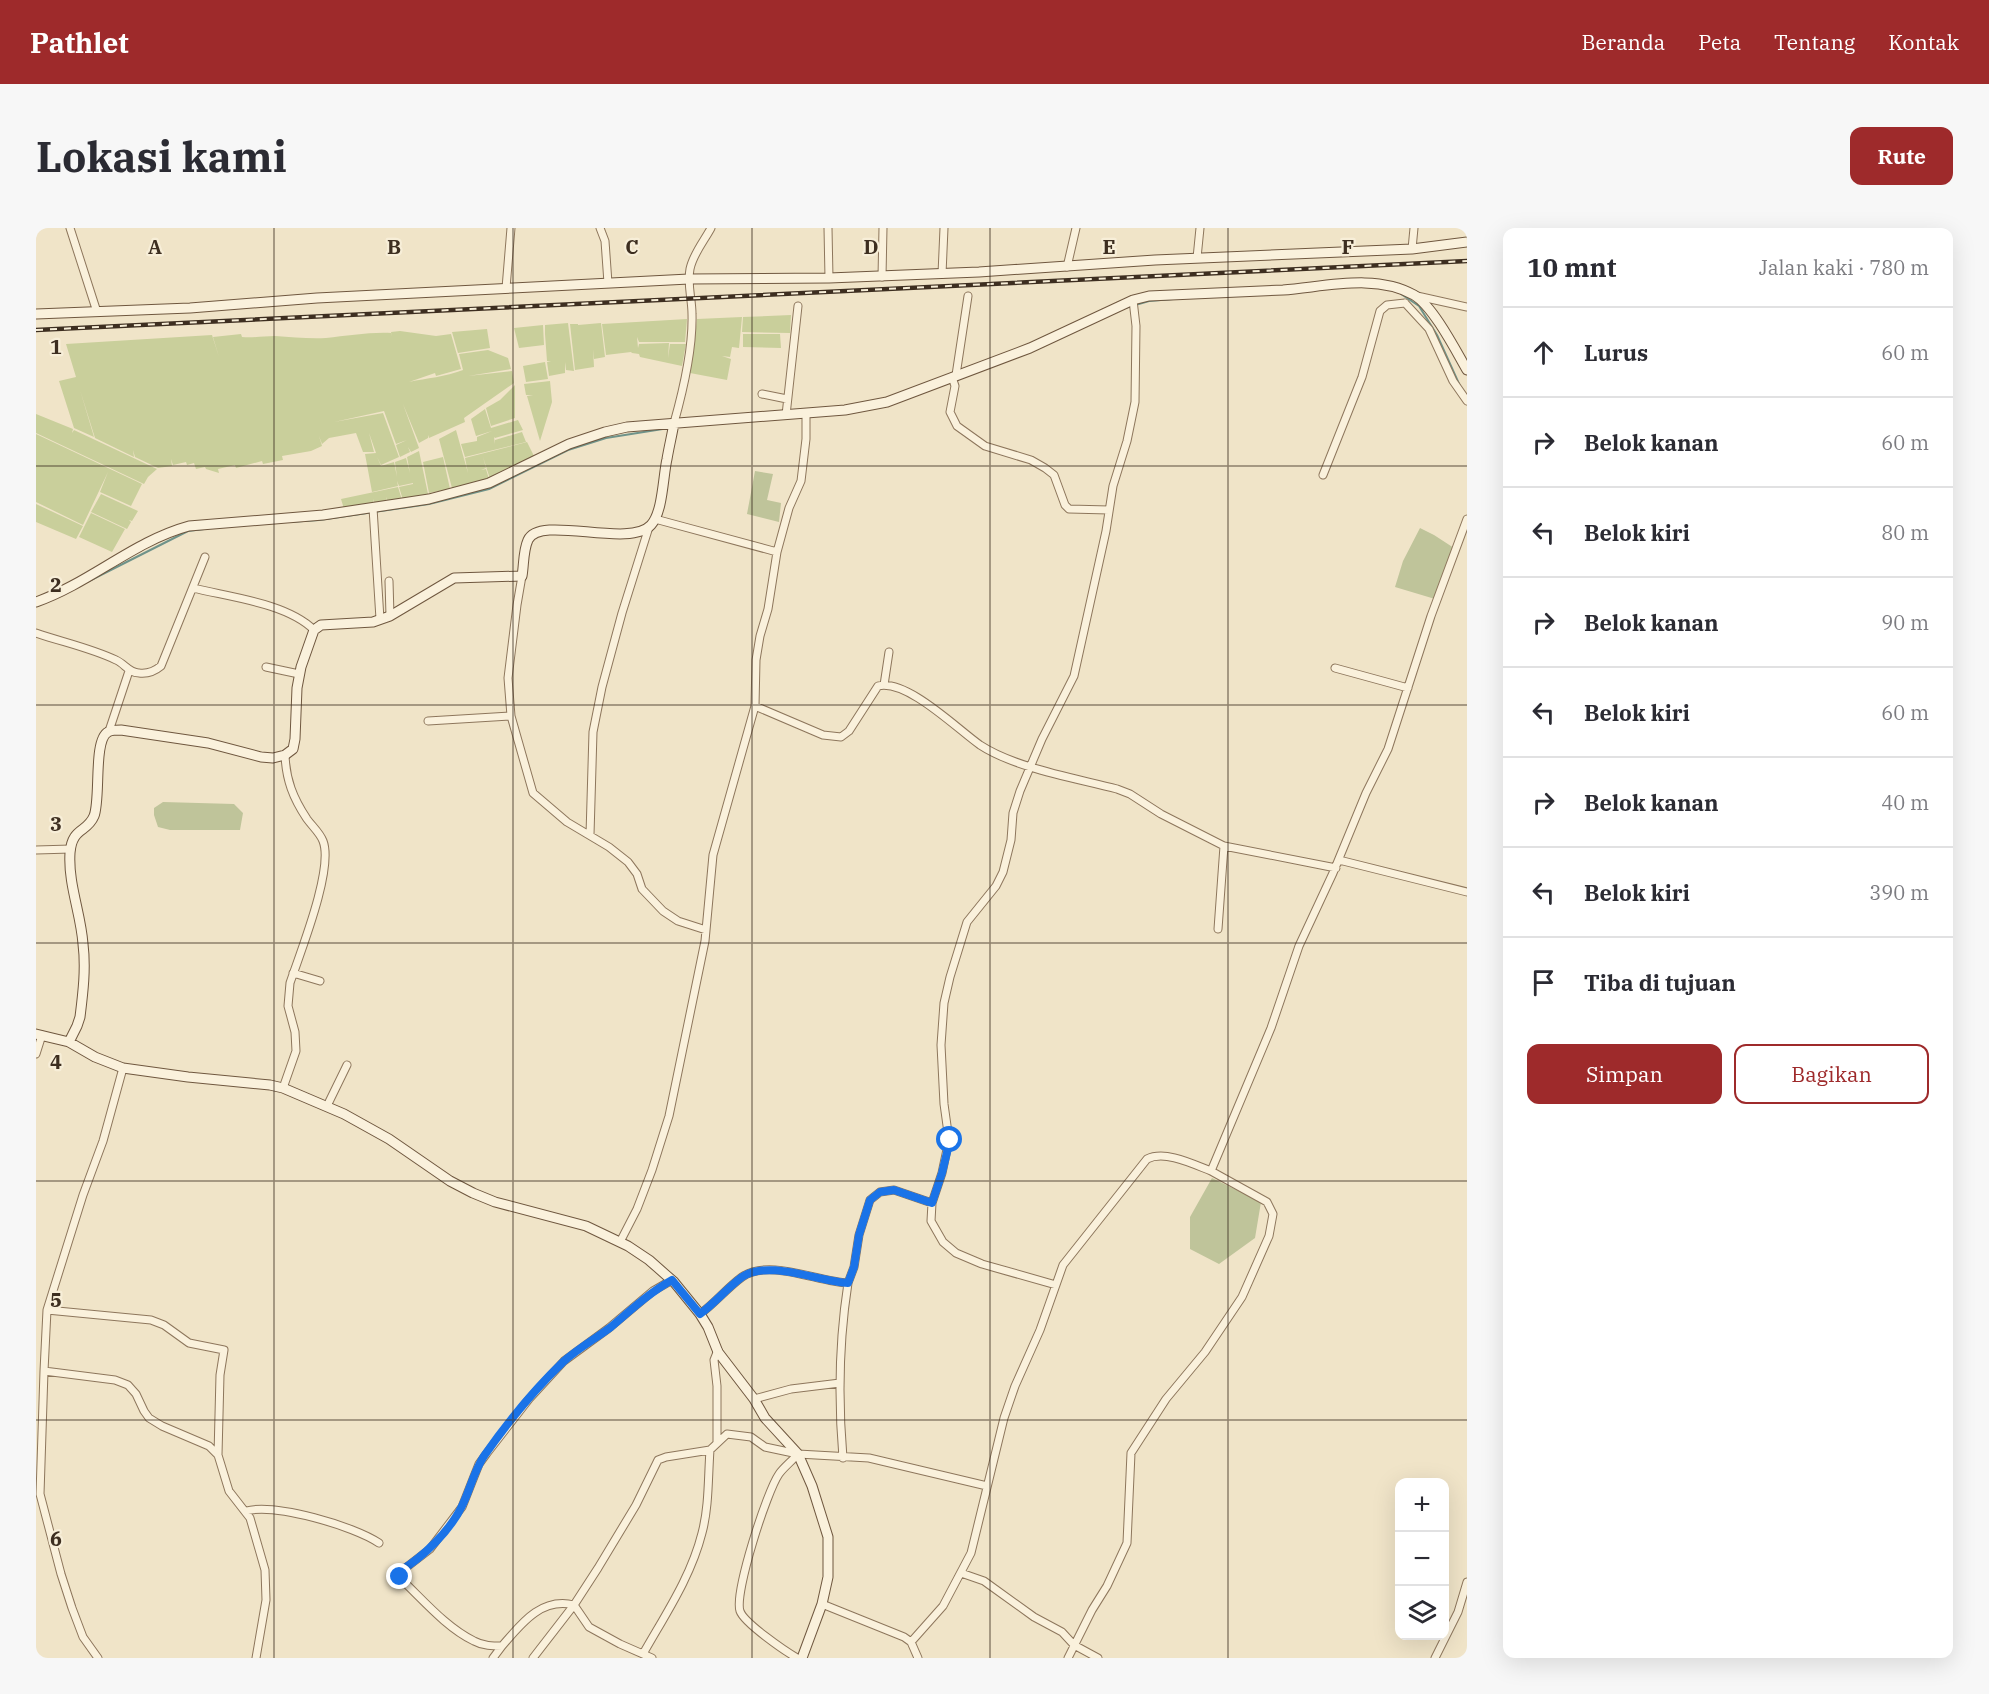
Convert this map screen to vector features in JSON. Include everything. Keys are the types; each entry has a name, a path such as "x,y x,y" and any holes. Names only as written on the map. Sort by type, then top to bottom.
{"street":[{"path":"70,228 97,312"},
{"path":"506,288 511,228"},
{"path":"600,228 605,242 608,283"},
{"path":"590,835 593,732 622,613 652,523 673,436 682,397 690,343 692,315 689,279 694,256 711,228"},
{"path":"828,228 829,278"},
{"path":"882,228 882,277"},
{"path":"942,274 944,228"},
{"path":"1068,267 1076,228"},
{"path":"1197,258 1200,228"},
{"path":"1412,249 1414,228"},
{"path":"36,314 689,279 882,277 942,274 1197,258 1412,249 1467,242"},
{"path":"36,602 133,551 189,526 373,511 429,499 489,483 569,444 605,432 627,428 786,415 806,416 887,402 954,379 1149,296 1358,284 1394,287 1409,298 1424,303 1467,370"},
{"path":"968,296 950,412 957,426 985,446 1031,460 1045,468 1054,475 1065,505 1069,509 1109,510"},
{"path":"1409,298 1429,329 1453,381 1467,401"},
{"path":"1323,476 1362,377 1380,311 1387,305 1409,298 1467,307"},
{"path":"1056,1285 982,1264 956,1253 943,1242 931,1221 932,1203 950,1140 944,1104 941,1045 944,1003 967,922 996,886 1003,872 1010,849 1013,813 1020,791 1042,739 1074,676 1113,486 1127,441 1135,402 1133,301"},
{"path":"786,415 798,306"},
{"path":"762,394 787,399"},
{"path":"620,1242 637,1209 669,1116 706,930 713,855 755,706 756,660 768,609 777,552 789,508 801,481 806,416"},
{"path":"373,511 380,619"},
{"path":"1211,1171 1271,1028 1299,946 1337,864 1366,793 1388,749 1431,616 1467,519"},
{"path":"706,930 678,921 663,911 642,889 637,874 628,862 567,822 533,793 511,716 508,678 528,540 532,535 543,531 634,534 652,523 777,552"},
{"path":"36,633 116,660 129,670 139,673 149,672 161,666 205,557"},
{"path":"109,731 121,730 208,743 261,757 273,758 285,755 293,749 299,674 314,630 321,625 373,622 390,616 454,578 522,576"},
{"path":"389,581 390,616"},
{"path":"193,588 278,610 294,616 314,630"},
{"path":"884,685 889,652"},
{"path":"266,667 299,674"},
{"path":"1335,668 1408,688"},
{"path":"69,1042 80,1017 84,958 71,869 71,849 74,837 93,818 96,809 101,740 109,731 129,670"},
{"path":"755,706 823,735 841,737 849,731 878,686 892,685 920,699 981,746 1013,761 1123,791 1161,814 1224,846 1337,864 1467,892"},
{"path":"428,722 511,716"},
{"path":"283,1088 296,1052 295,1032 289,1014 287,997 293,973 321,894 325,849 321,837 291,793 285,771 285,755"},
{"path":"1218,929 1224,846"},
{"path":"36,850 71,849"},
{"path":"293,973 320,981"},
{"path":"36,1054 39,1034 69,1042 95,1057 123,1068 188,1077 270,1084 283,1088 345,1114 389,1139 450,1181 473,1192 495,1202 586,1226 620,1242 649,1260 672,1280 700,1314 718,1350 754,1398 765,1418 798,1454 818,1503 828,1537 828,1577 822,1604 802,1658"},
{"path":"327,1106 347,1065"},
{"path":"98,1658 83,1637 72,1608 40,1494 44,1371 40,1354 47,1310 82,1195 103,1141 123,1068"},
{"path":"911,1642 943,1606 971,1553 1007,1407 1040,1330 1063,1265 1147,1159 1159,1156 1179,1159 1211,1171 1267,1202 1273,1214 1269,1236 1242,1298 1205,1352 1166,1399 1131,1453 1127,1543 1107,1586 1068,1658"},
{"path":"843,1458 840,1383 843,1312 859,1235 870,1200 880,1192 894,1190 932,1203"},
{"path":"700,1314 742,1277 752,1272 778,1271 848,1283"},
{"path":"502,1646 475,1642 451,1626 402,1580 399,1572 420,1558 462,1508 479,1464 543,1383 564,1361 609,1328 654,1290 672,1280"},
{"path":"47,1310 151,1320 164,1325 189,1343 224,1350 220,1375 218,1455 229,1491 249,1518 265,1570 265,1608 256,1658"},
{"path":"717,1442 717,1386 714,1360 718,1350"},
{"path":"44,1371 115,1380 128,1385 136,1394 149,1418 162,1426 210,1446 218,1455"},
{"path":"754,1398 791,1389 840,1383"},
{"path":"643,1654 678,1594 702,1534 707,1502 710,1450 727,1434 751,1437 765,1447 798,1454 869,1458 987,1486"},
{"path":"533,1658 574,1605 624,1525 658,1460 710,1450"},
{"path":"797,1658 743,1617 739,1605 744,1574 761,1514 778,1475 798,1454"},
{"path":"246,1511 259,1508 301,1515 366,1534 379,1543"},
{"path":"961,1573 984,1581 1034,1617 1062,1632 1074,1645 1098,1658"},
{"path":"1435,1658 1458,1612 1467,1582"},
{"path":"493,1658 531,1614 565,1602 574,1605 588,1627 652,1658"},
{"path":"822,1604 904,1637 911,1642 918,1658"}],"green space":[{"path":"791,315 790,333 742,332 743,317"},
{"path":"742,317 739,348 732,347 730,357 722,356 731,359 727,380 690,373 697,319"},
{"path":"687,319 685,342 639,342 637,337 638,348 639,344 669,343 668,358 670,344 686,344 682,366 640,357 639,354 631,352 606,355 602,324"},
{"path":"568,323 574,371 566,370 565,362 565,373 549,376 547,362 551,361 547,361 545,325"},
{"path":"601,323 605,357 594,359 593,349 594,367 575,370 570,324"},
{"path":"543,325 544,345 519,348 514,328"},
{"path":"487,329 490,348 458,353 452,332"},
{"path":"391,332 436,336 451,334 461,369 436,376 435,373 409,382 443,376 463,370 459,354 488,350 508,358 511,369 468,376 512,371 514,383 464,418 465,422 429,438 428,435 428,438 419,443 403,404 419,448 411,452 408,447 410,452 400,457 396,445 407,440 396,444 384,411 334,422 383,413 399,457 381,465 377,457 381,466 394,462 397,477 395,462 406,458 410,473 407,457 419,451 428,494 403,500 399,487 413,483 399,486 397,481 398,486 372,492 365,454 376,453 369,433 374,452 363,452 356,433 329,438 322,444 319,436 322,446 311,451 282,456 283,460 263,464 262,461 236,468 235,465 218,469 219,473 205,467 196,469 194,463 173,465 171,459 172,466 158,468 135,457 133,450 134,457 95,438 80,390 94,437 74,428 59,381 76,377 66,344 212,335 219,357 213,337 241,334 242,337 320,338 391,333 392,337"},
{"path":"743,334 780,334 781,348 743,347"},
{"path":"545,362 548,379 526,382 523,366"},
{"path":"550,381 552,402 540,441 527,396 533,395 526,395 524,384"},
{"path":"515,385 515,418 491,426 486,408 500,400"},
{"path":"485,409 491,428 518,420 523,430 494,437 495,444 495,440 522,432 526,442 465,457 461,444 477,441 477,437 492,431 476,436 471,419"},
{"path":"36,414 73,429 72,433 74,430 157,469 144,484 36,433"},
{"path":"456,430 468,473 465,458 527,442 535,458 490,479 483,457 486,468 481,470 486,469 489,479 452,488 439,439"},
{"path":"36,434 142,484 131,506 100,492 108,472 83,525 36,502"},
{"path":"443,457 450,489 429,493 423,462"},
{"path":"755,471 773,474 767,500 781,503 779,522 747,514"},
{"path":"398,487 402,500 388,502 386,497 387,502 374,503 373,499 373,505 344,509 341,499"},
{"path":"101,494 138,511 132,521 129,520 131,522 127,529 91,512"},
{"path":"36,504 83,526 76,539 36,522"},
{"path":"91,513 125,529 112,552 79,537"},
{"path":"1420,528 1454,548 1435,599 1395,587 1403,561"},
{"path":"163,802 234,804 243,813 240,830 170,830 158,827 154,808"},
{"path":"1212,1178 1261,1202 1255,1238 1219,1264 1190,1249 1190,1217"}],"waterway":[{"path":"1401,294 1419,306 1437,335 1460,386"},
{"path":"1125,308 1149,301 1173,299"},
{"path":"288,522 319,520 429,504 489,489 568,450 606,438 669,428"},
{"path":"87,582 188,531 204,529"}],"railway":[{"path":"36,330 1467,261"}],"route":[{"path":"400,1577 400,1571 420,1558 430,1548 462,1508 479,1464 529,1399 564,1361 609,1328 654,1290 672,1280 700,1314 742,1277 752,1272 778,1271 848,1283 870,1200 880,1192 894,1190 932,1203 950,1140"}]}
